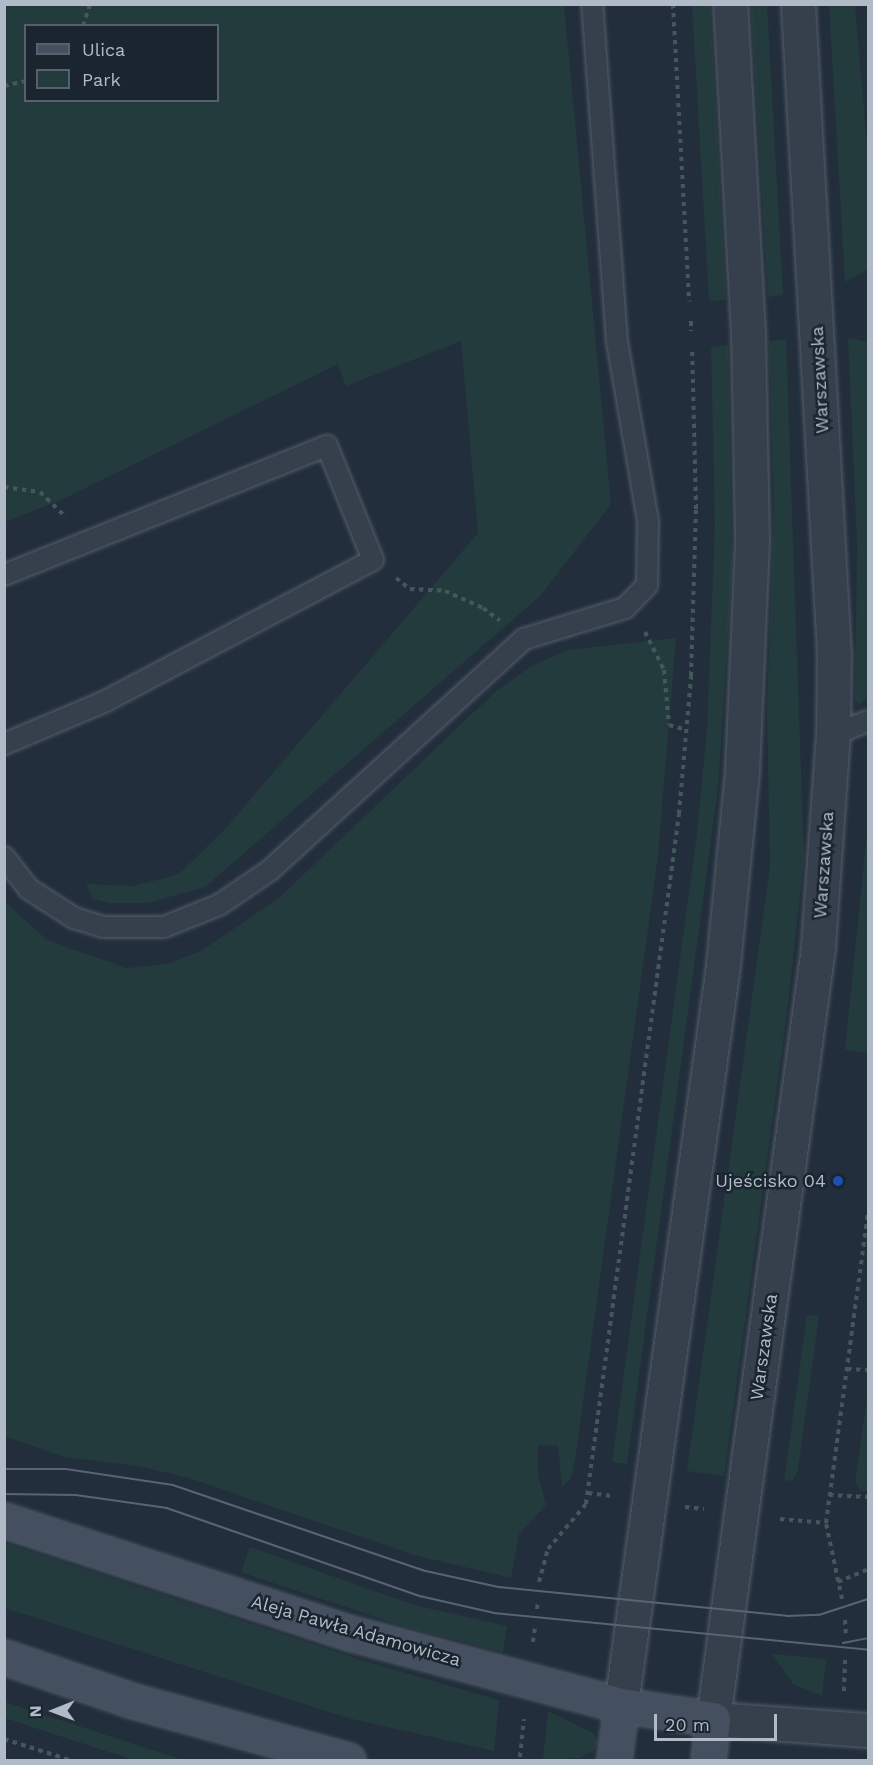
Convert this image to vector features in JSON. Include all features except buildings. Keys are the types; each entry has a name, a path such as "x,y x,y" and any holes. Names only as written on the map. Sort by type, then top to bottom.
{"main road":[{"name":"Aleja Pawła Adamowicza","path":"4,1520 350,1633 621,1705 713,1719"},
{"path":"4,1657 130,1700 348,1761"},
{"path":"614,1761 621,1705"},
{"path":"708,1761 713,1719"}],"street":[{"path":"621,1705 721,977 742,770 752,529 748,334 730,4"},
{"name":"Warszawska","path":"713,1719 818,947 833,735 834,655 798,4"},
{"path":"713,1719 868,1730"}],"lane":[{"path":"4,857 29,889 74,918 103,927 164,927 219,905 269,871 524,639 625,608 647,585 649,539 617,342 592,4"},
{"path":"4,575 327,446 373,560 106,701 4,744"},
{"path":"833,735 868,721"}],"path":[{"path":"84,24 90,4"},
{"path":"673,4 690,302"},
{"path":"4,86 24,81"},
{"path":"690,321 691,331"},
{"path":"539,1582 548,1549 582,1512 588,1493 679,814 686,730 696,509 692,351"},
{"path":"4,487 40,492 90,541"},
{"path":"373,560 410,589 445,591 483,608 524,639"},
{"path":"625,608 643,628 664,670 669,725 686,730"},
{"path":"842,1599 826,1523 868,1212"},
{"path":"847,1369 868,1370"},
{"path":"588,1493 615,1497"},
{"path":"829,1495 868,1497"},
{"path":"780,1519 826,1523"},
{"path":"838,1582 868,1569"},
{"path":"537,1609 538,1602"},
{"path":"845,1620 846,1634"},
{"path":"844,1698 845,1660"},
{"path":"520,1757 525,1715"},
{"path":"4,1739 70,1761"}],"green space":[{"path":"5,4 564,5 611,504 541,595 205,887 148,903 111,903 93,899 86,884 134,886 179,874 226,828 478,533 461,341 346,386 338,364 63,499 5,522"},
{"path":"692,5 710,5 726,300 709,301"},
{"path":"751,5 767,5 783,295 768,297"},
{"path":"829,5 855,5 868,157 868,269 845,282"},
{"path":"848,338 868,342 868,696 860,704 855,701 857,543"},
{"path":"786,339 804,859 788,1005 724,1476 687,1471 770,866 767,713 774,506 769,341"},
{"path":"728,345 732,568 718,789 627,1464 612,1462 697,833 707,729 715,525 711,347"},
{"path":"676,638 658,856 575,1460 571,1478 562,1487 558,1446 538,1445 538,1474 546,1505 519,1534 511,1578 414,1555 186,1477 138,1466 64,1457 5,1436 5,902 47,940 126,968 167,964 201,951 279,898 494,693 530,667 567,650"},
{"path":"868,824 868,1053 845,1049"},
{"path":"807,1315 819,1316 798,1470 793,1480 784,1481"},
{"path":"868,1392 868,1491 860,1491 855,1482"},
{"path":"5,1543 361,1660 499,1700 494,1751 348,1718 5,1608"},
{"path":"250,1547 414,1605 507,1626 503,1652 409,1628 241,1572"},
{"path":"772,1654 826,1659 822,1696 793,1684"},
{"path":"5,1702 183,1760 133,1760 5,1718"},
{"path":"548,1711 594,1734 598,1741 595,1750 580,1758 543,1760"}],"tram line":[{"path":"4,1469 66,1469 173,1485 426,1571 499,1587 787,1616 819,1615 868,1599"},
{"path":"4,1494 76,1495 167,1508 420,1596 494,1613 868,1650"},
{"path":"843,1643 868,1638"}],"place":[{"name":"Ujeścisko 04","path":"838,1181"}]}
